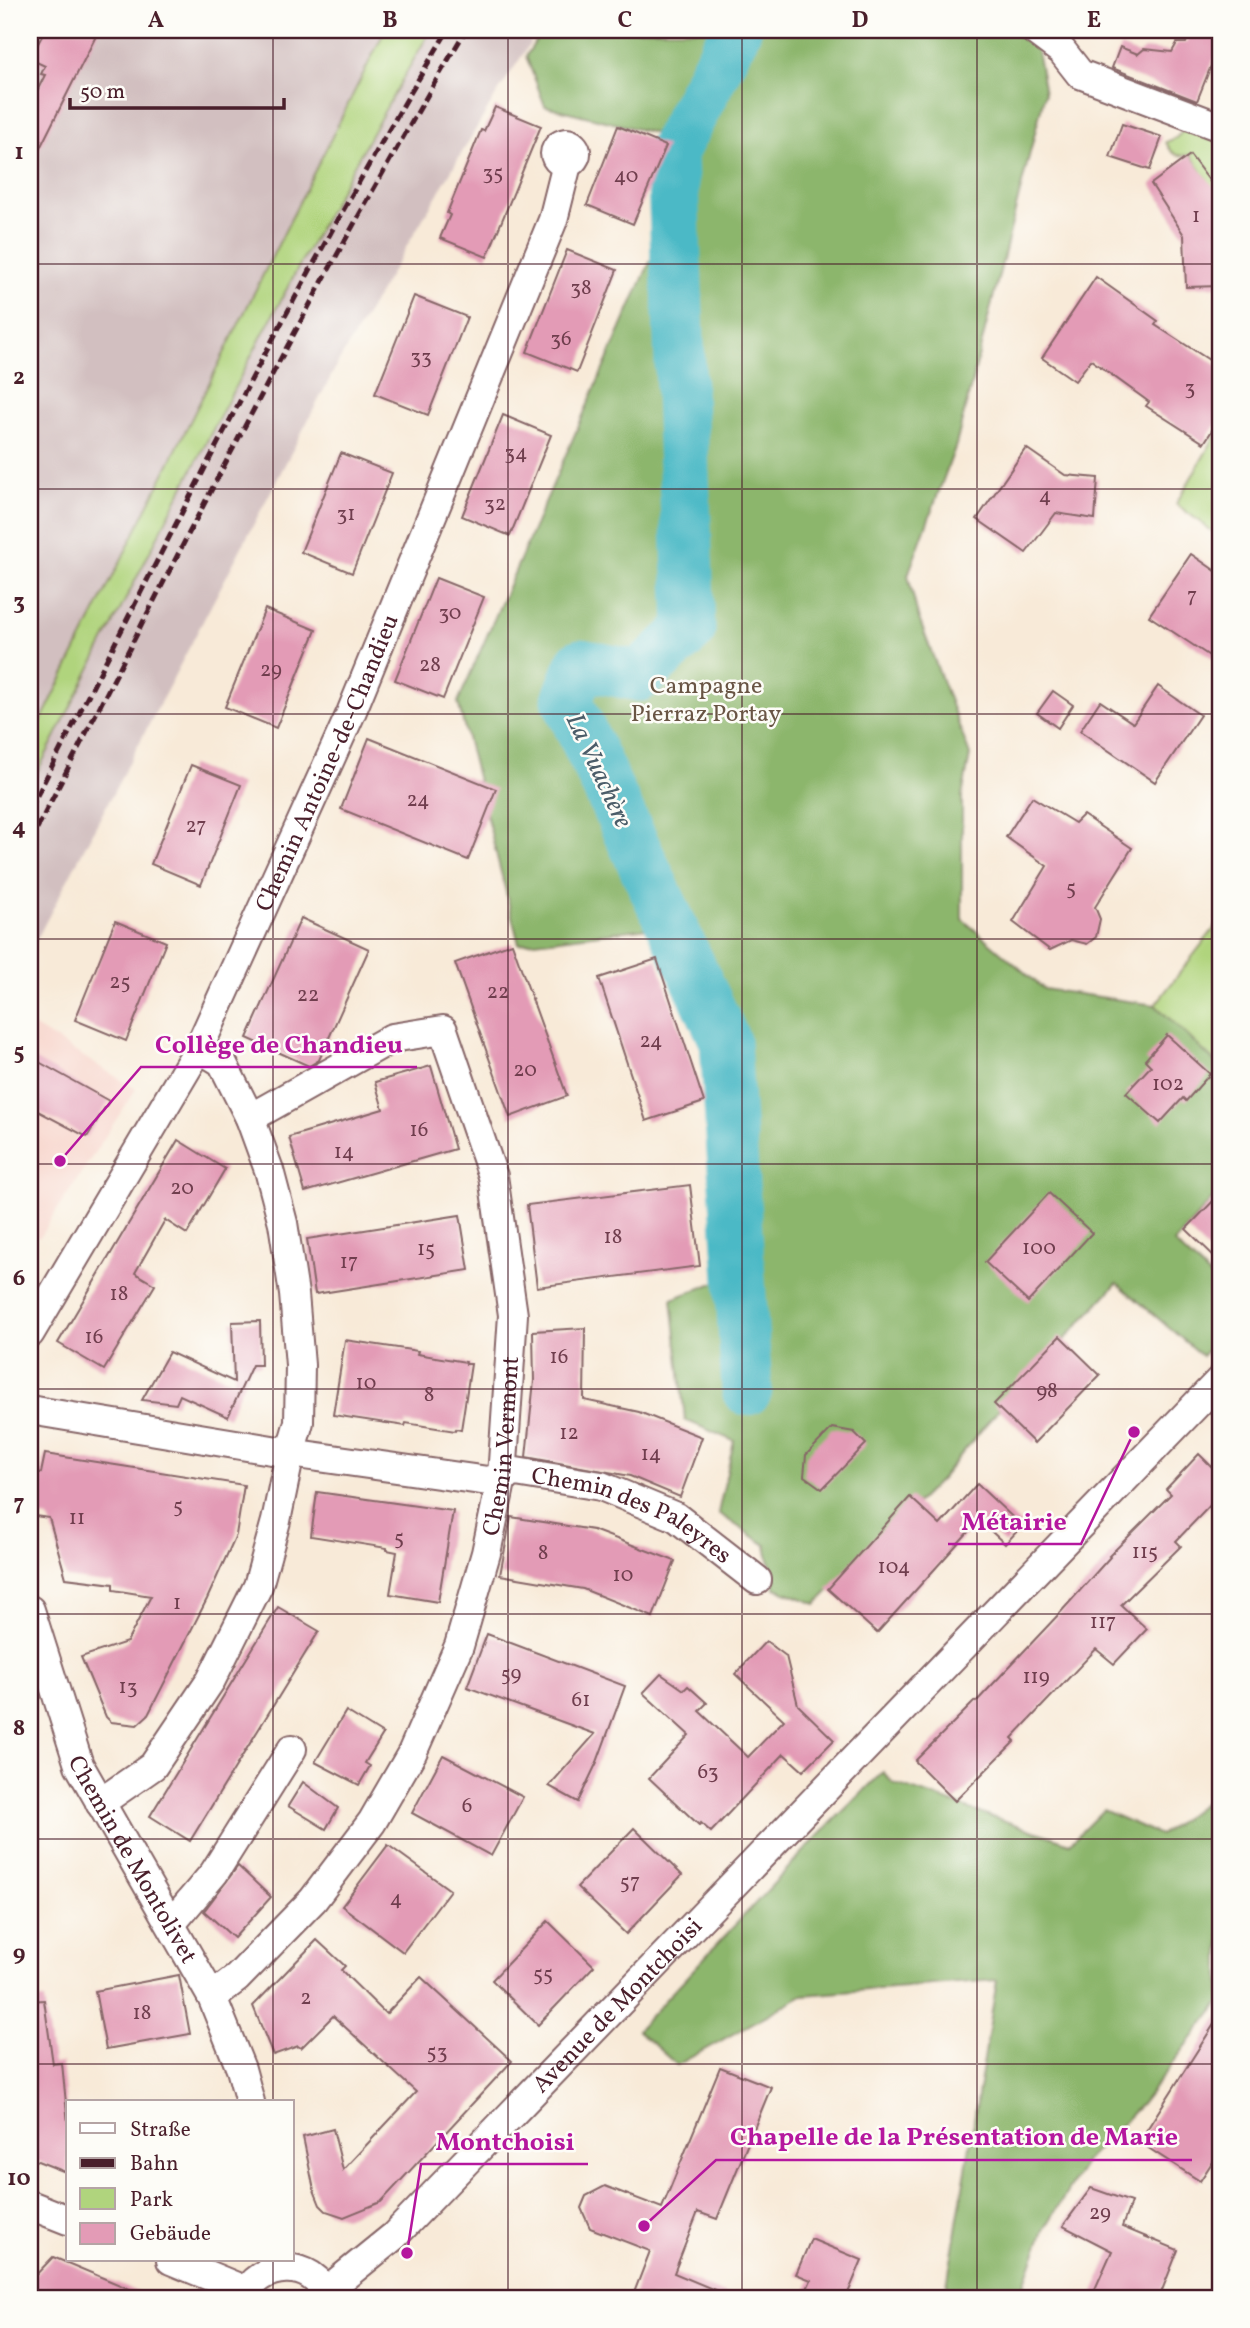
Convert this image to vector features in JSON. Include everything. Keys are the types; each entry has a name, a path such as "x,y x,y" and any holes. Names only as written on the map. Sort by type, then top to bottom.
{"street":[{"path":"1034,30 1064,40 1080,74 1220,127"},
{"name":"Chemin Antoine-de-Chandieu","path":"30,1333 199,1048 354,706 553,220 567,164"},
{"name":"Chemin Vermont","path":"212,1997 237,1979 313,1900 372,1822 412,1753 459,1646 486,1553 502,1477 513,1315 493,1176 443,1030 392,1038 250,1118"},
{"path":"100,1802 153,1766 211,1680 258,1586 299,1422 300,1365 293,1294 283,1223 269,1170 250,1118 222,1062 199,1048"},
{"name":"Avenue de Montchoisi","path":"326,2295 394,2236 1220,1380"},
{"name":"Chemin des Paleyres","path":"30,1410 488,1481 516,1472 601,1486 676,1517 757,1580"},
{"name":"Chemin de Montolivet","path":"30,1610 79,1765 212,1997 241,2069 249,2100"},
{"path":"171,1924 214,1872 292,1749"},
{"path":"30,2205 66,2219"},
{"path":"176,2262 245,2295 253,2281 265,2273 291,2264 309,2275 326,2295"}],"shaded area":[{"path":"30,30 539,30 496,95 339,361 30,952"},
{"path":"30,1024 136,1089 39,1238 30,1232"}],"green space":[{"path":"385,30 431,30 275,310 30,786 30,743"},
{"name":"Campagne Pierraz Portay","path":"543,30 1011,30 1037,50 1045,93 956,445 908,575 918,616 970,755 962,796 962,919 1044,989 1155,1005 1220,1067 1220,1190 1174,1243 1220,1285 1220,1336 1202,1356 1117,1283 987,1423 941,1479 816,1604 775,1588 766,1545 718,1513 734,1441 685,1420 672,1299 722,1280 740,1229 730,1043 673,925 519,944 458,702 701,145 545,106 526,56"},
{"path":"1193,120 1220,138 1220,185 1213,188 1191,155 1176,154 1166,142 1176,138"},
{"path":"1220,428 1220,537 1176,504"},
{"path":"1220,921 1220,1067 1155,1005"},
{"path":"883,1772 893,1783 1070,1843 1103,1810 1160,1835 1220,1791 1220,2002 1142,2103 1086,2161 1044,2230 1019,2298 953,2298 947,2285 997,1980 803,1995 677,2065 637,2030 820,1834"}],"building":[{"path":"45,30 99,30 30,168 30,105 45,75 41,74 45,66 30,59"},
{"path":"1191,30 1220,30 1220,43 1197,101 1112,68 1120,47 1138,54 1144,49 1172,52 1177,43 1186,43"},
{"path":"495,107 541,126 487,257 440,238 450,215 447,213 481,130 484,131"},
{"path":"1122,124 1162,137 1150,170 1110,157"},
{"path":"618,126 666,146 633,224 587,205"},
{"path":"1190,155 1220,195 1220,286 1186,287 1184,235 1151,184"},
{"path":"567,250 617,270 577,372 527,352"},
{"path":"1096,277 1158,321 1155,325 1220,367 1220,418 1204,443 1146,406 1149,402 1091,360 1075,381 1042,358"},
{"path":"414,296 467,317 428,415 375,394"},
{"path":"503,415 551,435 510,536 462,516"},
{"path":"1026,448 1065,475 1098,478 1095,519 1056,513 1026,553 977,519"},
{"path":"341,453 392,473 352,573 301,552"},
{"path":"1191,554 1220,574 1220,663 1149,616"},
{"path":"436,578 484,597 443,699 395,680"},
{"path":"265,609 316,630 276,728 225,707"},
{"path":"1158,686 1200,715 1155,782 1080,731 1100,701 1133,723"},
{"path":"1053,691 1073,705 1058,728 1037,713"},
{"path":"369,738 496,789 468,860 341,809"},
{"path":"191,765 241,785 201,885 151,864"},
{"path":"1032,797 1075,823 1083,815 1132,848 1095,907 1100,919 1096,937 1087,944 1071,940 1050,950 1013,922 1047,866 1006,837"},
{"path":"301,918 369,949 319,1060 309,1066 247,1038"},
{"path":"115,921 166,942 126,1041 75,1020"},
{"path":"512,943 567,1096 510,1117 455,963"},
{"path":"657,959 704,1102 646,1121 599,978"},
{"path":"1167,1035 1210,1074 1186,1101 1183,1098 1160,1123 1126,1093 1151,1066 1145,1060"},
{"path":"30,1057 109,1101 87,1137 30,1107"},
{"path":"431,1066 455,1149 305,1192 289,1137 383,1109 375,1082"},
{"path":"178,1140 225,1169 187,1234 165,1220 135,1273 155,1285 104,1370 58,1343"},
{"path":"690,1185 700,1266 537,1287 527,1205"},
{"path":"1049,1193 1092,1233 1028,1302 985,1262"},
{"path":"1220,1194 1220,1262 1186,1229"},
{"path":"460,1215 469,1270 315,1294 307,1239"},
{"path":"260,1321 261,1365 252,1365 228,1417 180,1395 176,1404 142,1400 169,1352 234,1382 232,1322"},
{"path":"585,1328 584,1400 639,1412 702,1437 680,1497 630,1476 526,1457 534,1381 533,1331"},
{"path":"1060,1336 1100,1375 1034,1443 994,1404"},
{"path":"345,1340 418,1351 417,1354 471,1364 461,1430 406,1423 405,1426 333,1415"},
{"path":"832,1428 854,1432 866,1444 822,1489 804,1476 806,1455"},
{"path":"45,1454 244,1485 236,1535 148,1715 137,1725 111,1722 106,1717 81,1657 127,1642 151,1596 113,1590 113,1584 66,1578 49,1518 34,1516 38,1494 32,1492 35,1472 41,1473"},
{"path":"1199,1454 1220,1475 1220,1495 1176,1541 1181,1546 1121,1605 1147,1629 1114,1664 1096,1649 1012,1738 1015,1741 955,1801 915,1761 976,1702 1109,1556 1171,1494 1166,1489"},
{"path":"977,1484 1022,1526 1005,1544 979,1520 877,1633 828,1589 910,1497 940,1525"},
{"path":"317,1492 453,1511 438,1602 390,1594 397,1552 387,1548 311,1536"},
{"path":"511,1517 593,1530 675,1561 653,1617 583,1589 500,1575"},
{"path":"278,1607 319,1631 190,1841 150,1816"},
{"path":"487,1634 625,1686 597,1762 578,1802 549,1786 595,1734 467,1687"},
{"path":"766,1641 786,1656 798,1705 834,1740 803,1771 784,1754 711,1832 701,1823 699,1825 649,1778 689,1735 643,1693 661,1674 684,1690 688,1686 707,1703 699,1711 748,1757 784,1720 735,1674"},
{"path":"346,1711 383,1734 365,1763 370,1766 359,1785 315,1762"},
{"path":"443,1755 523,1797 491,1856 412,1813"},
{"path":"303,1782 338,1808 326,1829 288,1806"},
{"path":"634,1828 682,1875 626,1934 577,1887"},
{"path":"388,1845 450,1890 403,1952 342,1906"},
{"path":"238,1866 271,1897 234,1938 204,1911"},
{"path":"548,1921 594,1966 538,2025 492,1980"},
{"path":"317,1940 345,1966 341,1970 386,2014 421,1977 512,2061 381,2202 344,2217 326,2211 320,2205 314,2190 303,2137 333,2129 343,2170 416,2092 333,2016 301,2048 298,2046 273,2055 253,2006"},
{"path":"179,1975 190,2034 106,2049 95,1991"},
{"path":"44,2000 53,2064 62,2063 66,2104 66,2172 30,2158 30,2001"},
{"path":"1220,2015 1220,2150 1200,2181 1139,2142"},
{"path":"720,2067 771,2087 717,2219 698,2212 674,2273 734,2298 632,2298 650,2251 590,2228 581,2208 586,2196 605,2186 662,2208"},
{"path":"1091,2188 1131,2202 1122,2227 1178,2250 1159,2298 1091,2298 1112,2251 1063,2226"},
{"path":"811,2239 862,2260 846,2298 803,2298 811,2280 796,2274"},
{"path":"53,2257 151,2298 30,2298 30,2281"}],"waterway":[{"name":"La Vuachère","path":"736,30 672,153 690,630 639,676 581,664 567,700 725,1041 747,1390"}],"railway":[{"path":"30,809 284,318 448,30"},
{"path":"30,842 296,331 351,229 466,30"}],"place":[{"name":"Collège de Chandieu","path":"60,1161"},
{"name":"Métairie","path":"1134,1432"},
{"name":"Chapelle de la Présentation de Marie","path":"644,2226"},
{"name":"Montchoisi","path":"407,2253"}]}
